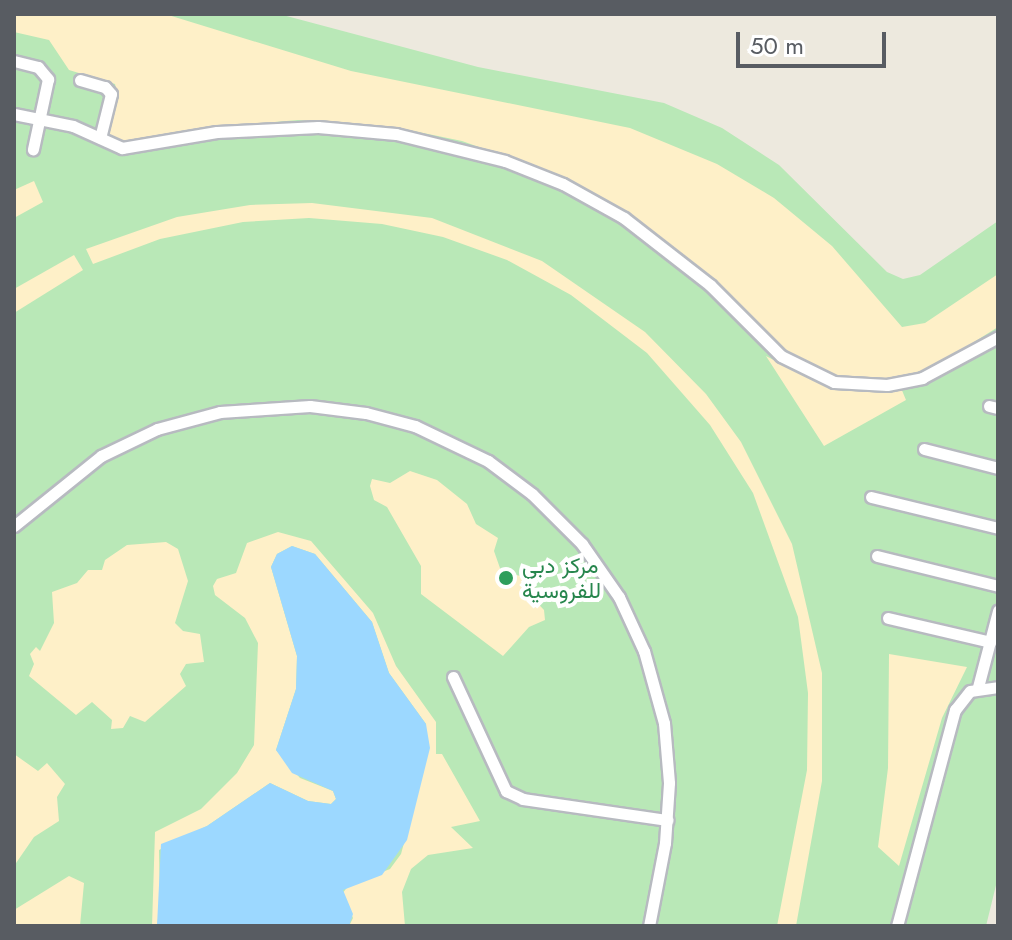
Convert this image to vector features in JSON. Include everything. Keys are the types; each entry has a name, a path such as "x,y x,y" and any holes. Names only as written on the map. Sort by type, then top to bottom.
{"lane":[{"path":"14,61 46,74 41,119 33,149"},
{"path":"80,80 105,87 111,94 100,138"},
{"path":"14,114 41,119 135,149 217,132 318,127 396,134 505,161 563,184 624,218 710,285 781,356 834,382 868,386 922,378 998,337"},
{"path":"14,526 101,456 157,429 220,412 281,406 340,408 439,436 488,461 532,494 582,544 619,597 644,651 659,699 667,753 667,820 649,926"},
{"path":"924,449 998,468"},
{"path":"871,497 998,528"},
{"path":"877,556 998,586"},
{"path":"978,687 998,611"},
{"path":"888,618 990,642"},
{"path":"453,677 506,791 523,799 667,820"},
{"path":"897,926 955,710 964,696 978,687 998,687"}],"green space":[{"name":"مركز دبي للفروسية","path":"14,14 279,14 478,67 664,103 722,128 779,165 887,272 903,279 920,275 998,221 998,877 986,926 14,926"}],"sand":[{"path":"14,14 165,14 351,71 630,128 717,164 774,198 832,246 902,327 925,323 998,274 998,327 939,364 905,377 872,381 832,376 787,354 702,269 618,208 550,172 462,141 399,128 298,120 202,128 125,146 109,134 118,97 115,84 69,70 49,40 14,32"},
{"path":"34,181 43,202 14,218 14,190"},
{"path":"312,203 432,218 542,261 645,332 706,394 741,442 792,544 822,673 822,781 796,926 777,926 807,770 808,693 798,617 753,493 710,425 647,353 571,295 507,260 443,237 382,224 309,218 243,222 160,239 93,264 86,249 177,217 250,205"},
{"path":"74,255 83,270 14,313 14,289"},
{"path":"766,356 820,384 868,392 901,388 906,400 824,446"},
{"path":"410,471 437,480 467,504 476,524 498,538 494,551 501,571 524,577 528,593 544,610 545,620 529,627 503,656 421,594 421,566 387,507 374,500 370,486 372,479 390,483"},
{"path":"278,532 311,541 373,613 396,666 436,722 436,754 442,754 480,821 451,827 473,848 428,855 411,869 402,892 405,926 349,926 353,918 342,894 349,885 390,869 401,854 424,770 426,724 389,673 372,622 315,554 292,546 277,554 271,567 297,656 296,689 276,750 300,778 333,791 336,799 331,804 308,801 270,783 207,826 159,850 160,904 157,926 152,926 155,832 201,809 237,773 254,745 258,643 245,618 215,595 213,586 217,579 236,573 247,543"},
{"path":"166,542 178,549 188,581 175,623 183,631 200,634 204,662 186,664 180,674 186,686 145,722 130,716 123,728 111,729 112,720 92,702 76,715 29,676 34,664 30,654 36,647 40,651 54,623 52,592 77,583 88,570 102,570 105,560 127,545"},
{"path":"889,654 967,667 942,718 899,866 878,847 888,768"},
{"path":"14,754 38,771 47,763 65,784 57,797 59,821 34,837 14,866"},
{"path":"69,876 84,883 80,926 14,926 14,910"}],"water":[{"path":"292,546 315,554 372,622 389,673 426,724 430,748 407,840 382,875 343,890 353,914 349,926 157,926 161,844 207,826 270,783 308,801 331,804 336,799 333,791 292,773 276,750 296,689 297,656 271,567 277,554"}],"place":[{"name":"مركز دبي للفروسية","path":"506,578"}]}
